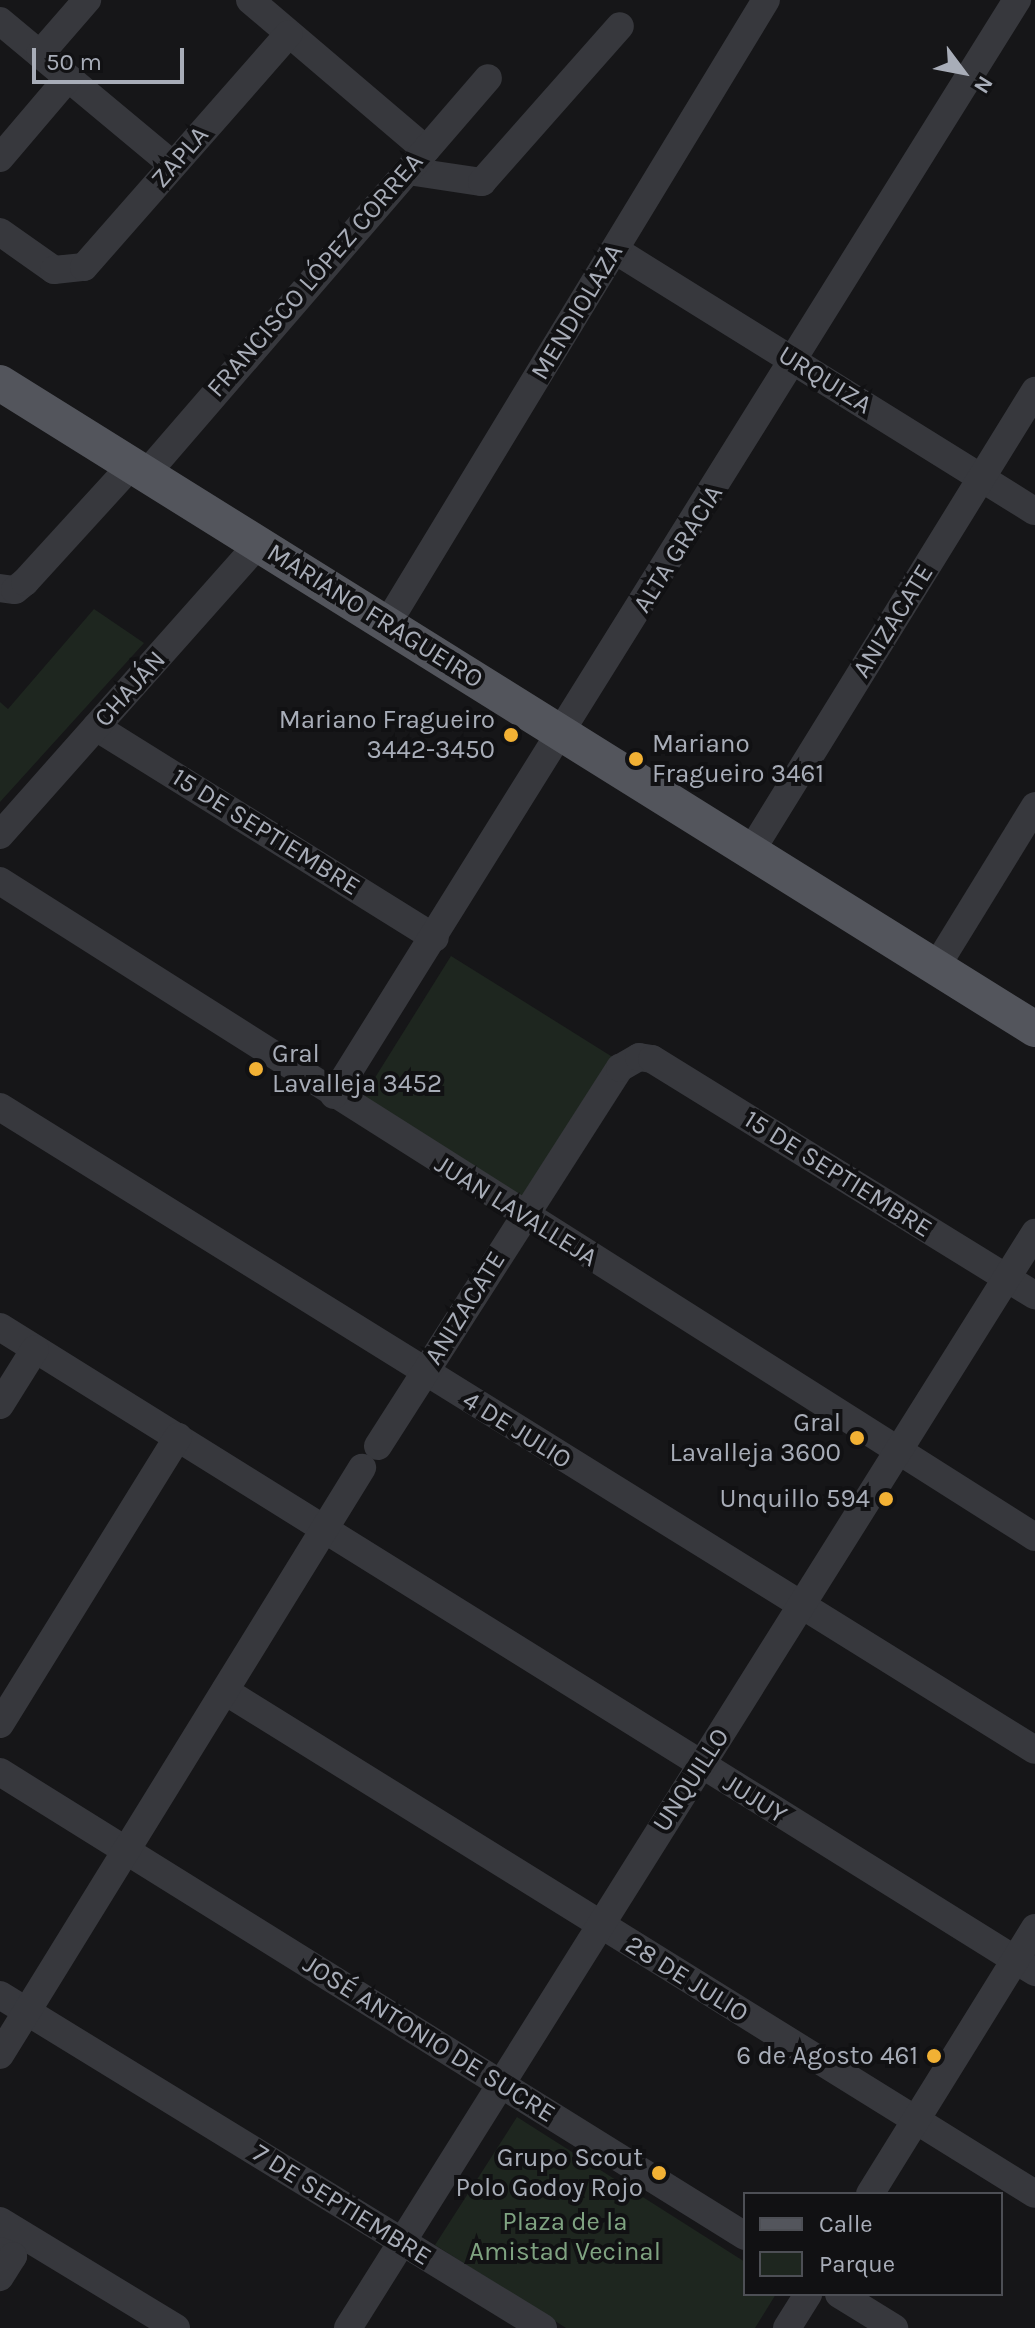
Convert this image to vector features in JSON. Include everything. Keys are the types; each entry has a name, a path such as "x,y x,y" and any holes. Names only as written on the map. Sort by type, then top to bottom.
{"main road":[{"name":"MARIANO FRAGUEIRO","path":"0,383 133,476 259,543 1035,1029"}],"street":[{"path":"40,54 87,0"},
{"path":"250,0 289,34 417,160 482,182 620,26"},
{"name":"MENDIOLAZA","path":"387,624 766,0"},
{"name":"ALTA GRACIA","path":"334,1095 564,735 1017,0"},
{"path":"0,21 173,165"},
{"name":"ZAPLA","path":"0,232 68,274 84,267 289,34"},
{"path":"0,158 68,78"},
{"name":"FRANCISCO LÓPEZ CORREA","path":"5,594 133,476 488,78"},
{"name":"URQUIZA","path":"615,250 1035,511"},
{"name":"ANIZACATE","path":"751,851 1035,391"},
{"name":"CHAJÁN","path":"0,835 259,543"},
{"name":"15 DE SEPTIEMBRE","path":"96,727 435,938"},
{"path":"936,967 1035,806"},
{"name":"JUAN LAVALLEJA","path":"0,881 523,1217 1035,1537"},
{"name":"ANIZACATE","path":"0,2055 324,1529 523,1217 620,1068 639,1057"},
{"name":"15 DE SEPTIEMBRE","path":"639,1057 652,1059 1035,1296"},
{"name":"4 DE JULIO","path":"0,1107 1035,1750"},
{"name":"UNQUILLO","path":"348,2328 598,1924 803,1606 1035,1233"},
{"name":"JUJUY","path":"0,1327 1025,1966"},
{"path":"0,1405 35,1349"},
{"path":"0,1724 178,1437"},
{"name":"28 DE JULIO","path":"225,1691 916,2120 1029,2186"},
{"name":"JOSÉ ANTONIO DE SUCRE","path":"0,1772 743,2235"},
{"path":"871,2192 916,2120 1025,1966 1035,1928"},
{"name":"7 DE SEPTIEMBRE","path":"0,1995 543,2328"},
{"path":"0,2221 176,2328"},
{"path":"0,2251 13,2256 0,2277"},
{"path":"787,2328 807,2296"},
{"path":"842,2296 894,2328"}],"green space":[{"path":"94,609 144,643 0,802 0,702 8,709"},
{"path":"451,956 612,1057 519,1205 358,1104"},
{"name":"Plaza de la Amistad Vecinal","path":"517,2117 743,2261 743,2296 775,2296 755,2328 566,2328 435,2245"}],"place":[{"name":"Mariano Fragueiro 3442-3450","path":"511,735"},
{"name":"Mariano Fragueiro 3461","path":"636,759"},
{"name":"Gral Lavalleja 3452","path":"256,1069"},
{"name":"Gral Lavalleja 3600","path":"857,1438"},
{"name":"Unquillo 594","path":"886,1499"},
{"name":"6 de Agosto 461","path":"934,2056"},
{"name":"Grupo Scout Polo Godoy Rojo","path":"659,2173"}]}
